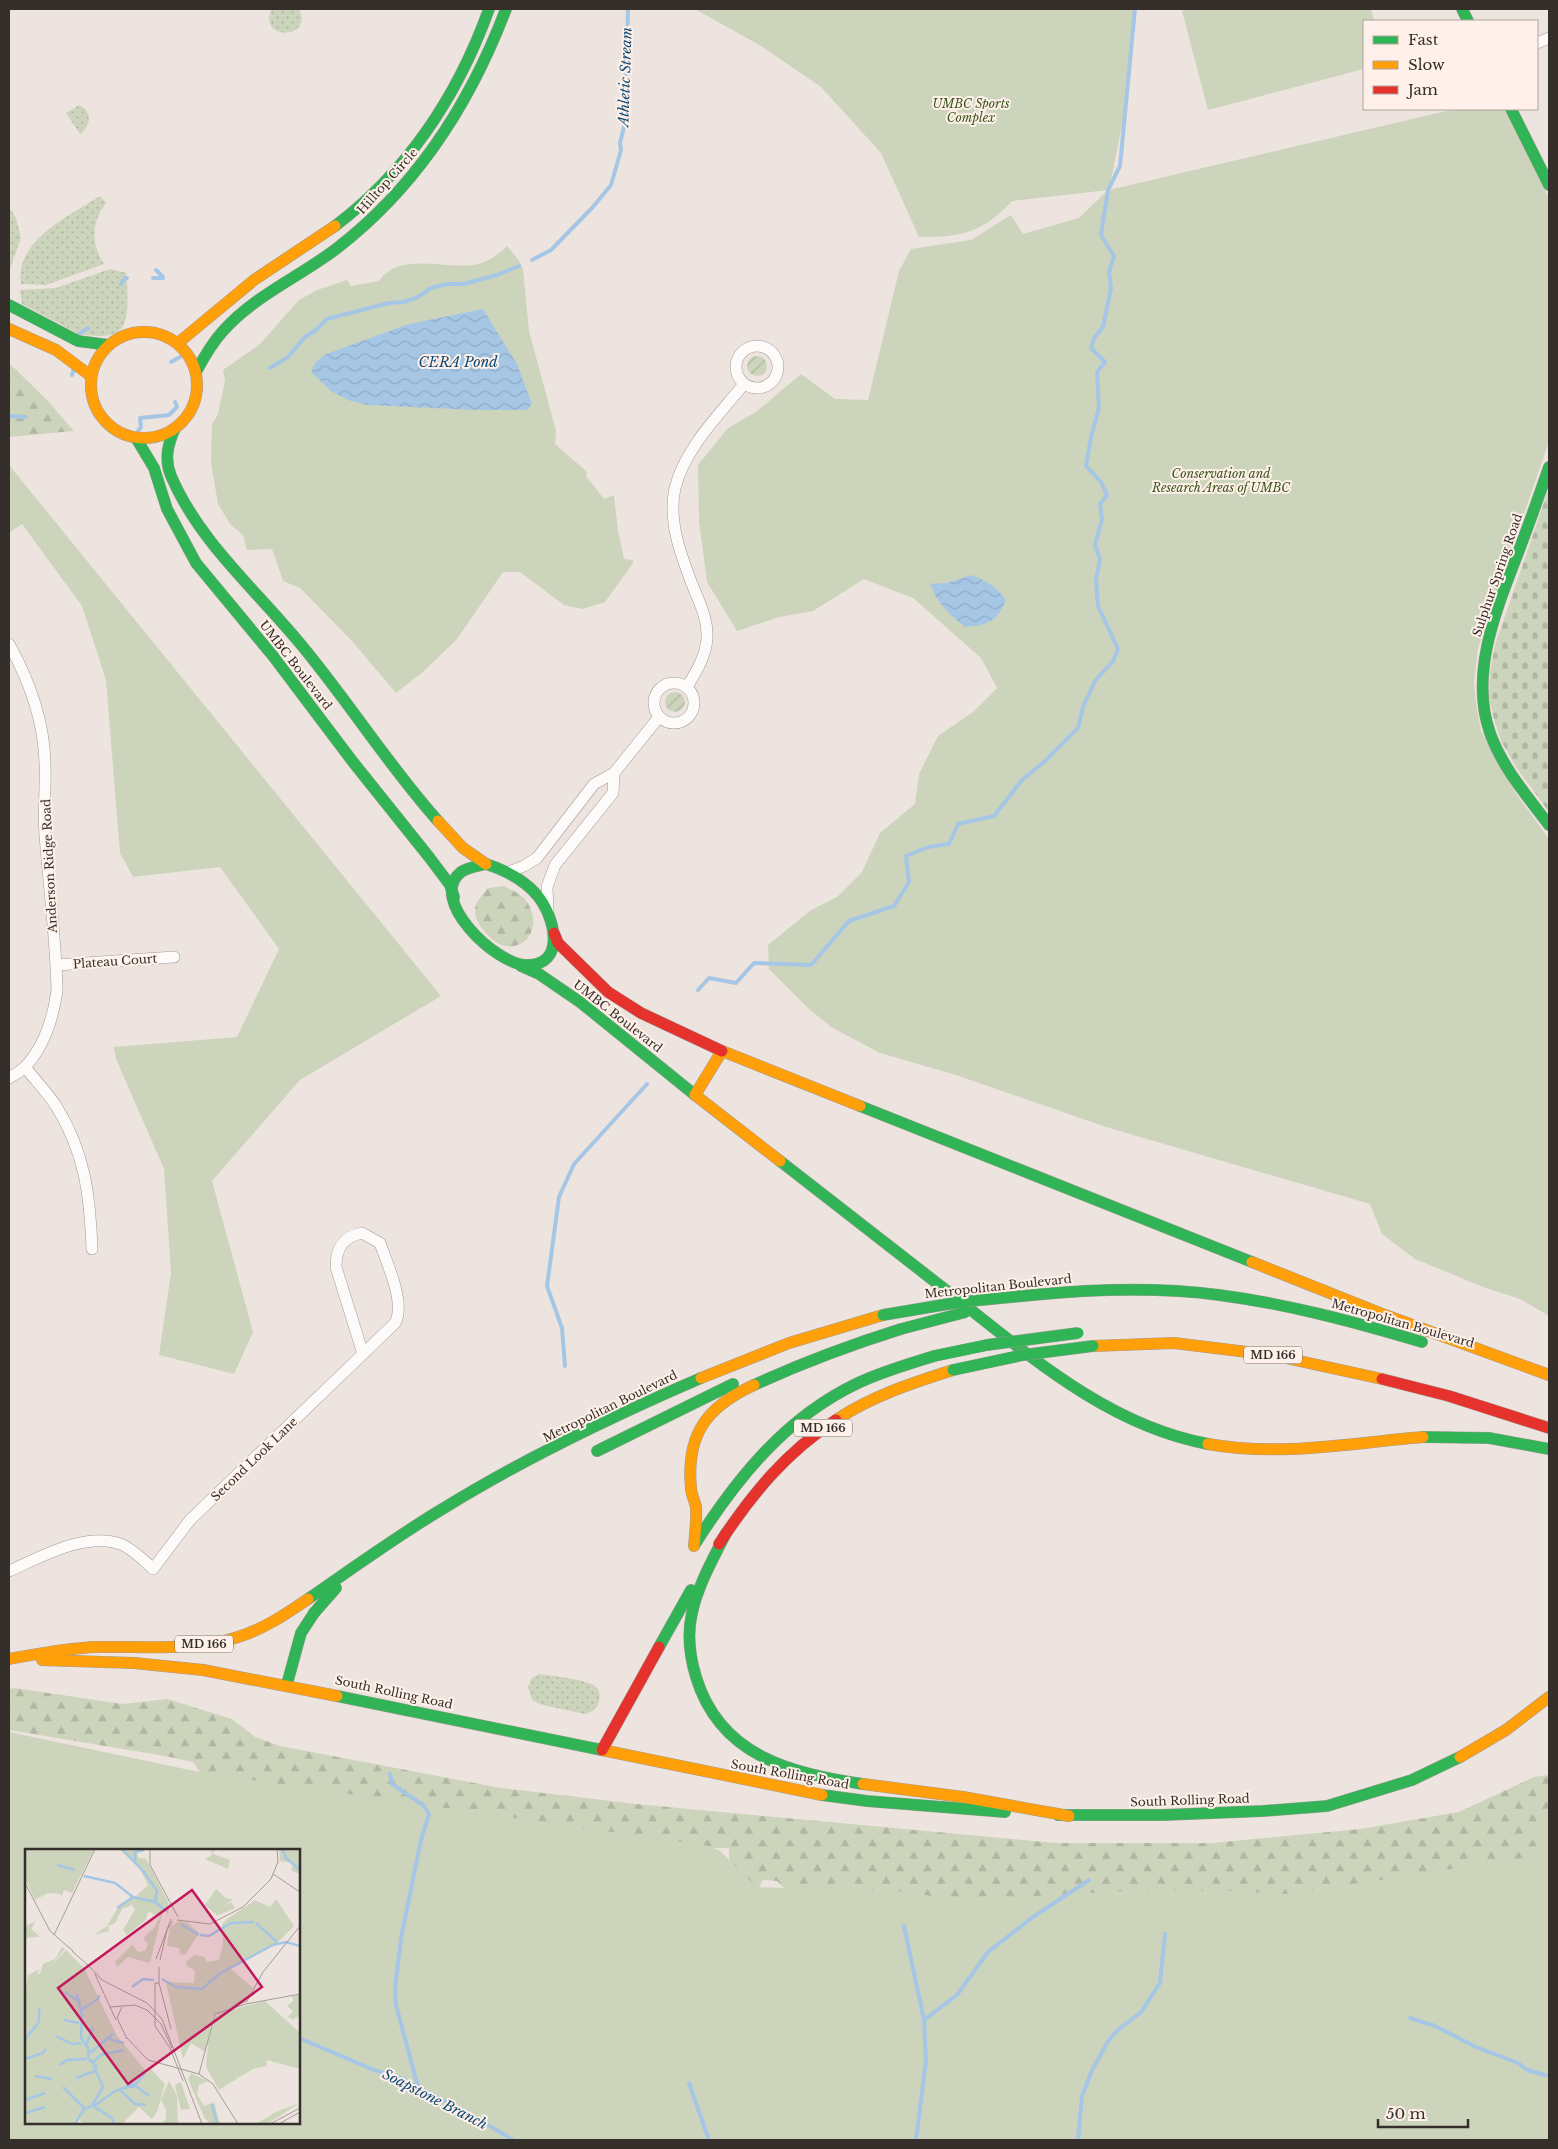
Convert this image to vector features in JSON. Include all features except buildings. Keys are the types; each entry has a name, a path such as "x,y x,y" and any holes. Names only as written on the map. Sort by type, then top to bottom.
{"main road":[{"name":"Hilltop Circle","path":"178,343 204,324 244,287 342,221 393,175 415,150 441,114 460,81 482,31 489,9"},
{"name":"Hilltop Circle","path":"196,372 212,345 238,317 263,296 335,250 381,211 407,183 453,123 474,88 496,38 506,9"},
{"path":"1512,110 1549,185"},
{"path":"9,305 78,341 108,345"},
{"path":"9,329 56,350 91,376"},
{"path":"139,331 160,334 178,343 190,356 196,372 198,386 194,404 184,420 161,436 136,438 121,434 107,424 94,404 91,393 91,376 95,364 108,345 126,334 139,331"},
{"name":"UMBC Boulevard","path":"175,428 168,446 168,462 171,475 186,504 223,558 315,661 423,805 470,854 486,864"},
{"name":"UMBC Boulevard","path":"136,438 154,468 167,509 196,563 273,656 353,762 429,856 450,886 454,897"},
{"name":"Sulphur Spring Road","path":"1549,467 1491,634 1483,669 1482,695 1486,719 1495,743 1510,771 1549,825"},
{"path":"486,864 509,872 532,889 548,912 554,933 554,943 549,955 545,960 535,965 520,965 502,959 483,946 460,915 454,897 453,883 457,875 466,868 486,864"},
{"name":"UMBC Boulevard","path":"554,933 558,943 608,992 642,1013 722,1051 1385,1315 1549,1375"},
{"name":"UMBC Boulevard","path":"520,965 539,974 580,1002 695,1095 1052,1373 1098,1404 1139,1424 1175,1437 1218,1446 1255,1450 1303,1449 1404,1438 1451,1436 1494,1438 1549,1449"},
{"path":"695,1095 722,1051"},
{"name":"Metropolitan Boulevard","path":"375,1554 444,1508 534,1458 643,1403 789,1343 842,1324 892,1322 960,1302 1077,1290 1176,1291 1278,1304 1377,1329 1549,1382"},
{"path":"597,1451 799,1353 847,1334 892,1322 1033,1295"},
{"path":"892,1322 852,1344 800,1364 750,1387 713,1410 694,1441 690,1460 691,1491 696,1506 694,1546 734,1487 757,1460 809,1414 843,1391 878,1374 934,1356 987,1344 1082,1333"},
{"path":"1156,1332 1221,1337 1273,1345 1368,1369 1449,1396"},
{"name":"MD 166","path":"602,1750 686,1598 749,1498 772,1471 796,1448 822,1428 886,1392 915,1380 996,1358 1041,1351 1093,1346 1174,1343 1272,1355 1319,1364 1449,1396 1549,1428"},
{"path":"726,1533 695,1602 690,1624 692,1670 701,1696 716,1719 745,1748 770,1761 785,1766 854,1782 979,1800 1069,1816"},
{"path":"287,1684 302,1633 314,1613 334,1589 375,1554"},
{"name":"MD 166","path":"9,1660 44,1652 94,1647 189,1646 232,1638 255,1630 278,1618 375,1554"},
{"name":"South Rolling Road","path":"9,1660 85,1660 170,1664 287,1684 744,1781 860,1800 959,1810 1069,1816 1140,1817 1238,1813 1328,1806 1381,1792 1454,1762 1488,1743 1519,1722 1549,1697"}],"street":[{"path":"687,687 703,656 707,639 705,614 692,584 674,529 672,510 676,488 682,469 700,438 744,384"},
{"name":"Anderson Ridge Road","path":"9,644 20,664 32,695 43,738 45,763 44,825 57,965 57,992 54,1011 38,1047 25,1067 9,1078"},
{"path":"667,683 681,683 687,687 691,692 694,704 689,716 678,723 671,723 660,717 654,705 656,692 667,683"},
{"path":"509,872 537,858 594,784 614,773 660,717"},
{"path":"548,912 546,887 554,866 613,793 614,773"},
{"name":"Plateau Court","path":"57,965 174,957"},
{"path":"25,1067 55,1105 78,1150 90,1203 92,1249"},
{"name":"Second Look Lane","path":"9,1571 52,1553 91,1540 105,1540 122,1545 135,1552 153,1569 190,1520 395,1324 399,1317 400,1305 380,1243 362,1233 351,1235 340,1245 336,1256 336,1267 363,1354"}],"green space":[{"path":"272,9 299,9 301,19 299,27 285,33 277,31 272,27 269,19"},
{"name":"Conservation and Research Areas of UMBC","path":"695,9 1135,9 1126,105 1109,190 1451,110 1505,110 1549,198 1549,441 1478,648 1474,683 1481,731 1515,792 1549,839 1549,1316 1520,1299 1483,1287 1415,1259 1382,1234 1370,1204 1106,1127 956,1075 880,1053 831,1027 808,1008 769,969 768,945 811,910 837,897 862,872 880,833 915,804 919,774 938,736 973,712 997,688 981,658 913,598 864,579 813,611 779,617 737,631 707,582 699,521 698,465 728,428 756,412 801,374 835,399 868,400 899,271 911,249 971,240 1011,215 1023,234 1079,218 1108,190 1012,201 991,220 970,231 947,236 919,237 881,153 821,87 761,46"},
{"path":"1191,9 1371,9 1374,20 1363,20 1363,69 1208,110 1182,11"},
{"path":"79,105 87,111 89,119 84,131 80,134 66,113"},
{"path":"100,196 106,203 98,218 94,233 97,249 104,264 46,285 21,284 21,269 26,255 35,243 46,231"},
{"path":"9,207 16,218 21,238 9,272"},
{"path":"507,246 518,259 523,269 529,331 556,431 555,444 587,472 586,476 604,499 614,495 618,531 624,559 633,560 633,563 605,602 582,609 564,605 520,572 503,572 457,639 424,671 396,693 352,641 300,588 283,581 272,549 247,550 243,535 230,524 218,504 211,463 212,424 218,414 225,381 223,370 259,345 299,300 317,290 347,280 351,286 379,281 388,272 399,266 411,264 478,264 493,257"},
{"path":"110,269 127,273 125,278 127,280 126,317 123,326 118,332 97,336 81,334 86,330 85,328 77,333 22,304 20,290 56,288"},
{"path":"757,356 764,359 767,366 764,373 757,376 750,373 747,366 750,359"},
{"path":"9,363 47,400 74,431 9,437"},
{"path":"9,465 441,996 300,1080 212,1181 253,1332 234,1374 159,1355 171,1273 164,1169 116,1059 114,1047 237,1037 279,949 220,867 133,877 120,853 106,680 82,606 22,524 9,533"},
{"path":"1549,488 1549,812 1516,767 1501,741 1489,698 1490,672 1495,645"},
{"path":"675,692 682,695 685,702 682,709 675,712 668,709 665,702 668,695"},
{"path":"504,886 523,898 532,911 533,924 530,935 523,943 518,945 506,946 496,942 481,927 476,916 476,905 488,888"},
{"path":"539,1674 569,1678 592,1684 599,1692 600,1698 597,1707 585,1714 542,1705 532,1700 528,1687 532,1678"},
{"path":"15,1688 122,1704 167,1699 232,1719 255,1737 280,1746 501,1788 636,1804 1055,1843 1212,1843 1360,1829 1459,1812 1534,1777 1549,1775 1549,2140 265,2140 300,2124 380,1872 204,1778 193,1762 9,1730 9,1689","holes":["691,1848 729,1848 730,1884","763,1880 777,1881 798,1902 755,1894"]},
{"path":"9,1732 204,1773 709,1846 720,1851 757,1887 898,1891 960,1900 1149,1890 1288,1894 1535,1856 1549,1813 1549,2140 9,2140"}],"water":[{"name":"CERA Pond","path":"483,309 517,364 532,404 527,410 476,410 367,405 348,400 331,391 311,372 316,362 326,354 409,324"},
{"path":"971,575 991,584 1006,600 999,613 991,621 965,627 944,608 930,584 947,583"}],"waterway":[{"name":"Athletic Stream","path":"532,260 551,250 592,208 611,185 621,150 620,143 625,123 628,9"},
{"path":"698,990 709,978 736,983 754,963 811,965 849,921 894,906 909,882 906,856 928,847 949,844 958,824 994,816 1022,780 1044,762 1078,728 1083,707 1095,681 1113,661 1118,649 1098,606 1096,580 1100,559 1095,545 1102,519 1100,504 1107,495 1101,482 1086,466 1099,408 1097,372 1105,362 1091,348 1094,338 1103,327 1111,288 1109,272 1114,256 1101,235 1108,190 1120,166 1135,9"},
{"path":"270,368 288,357 305,337 316,330 327,319 389,303 404,302 418,297 431,288 447,284 464,284 497,275 519,266"},
{"path":"156,270 163,277"},
{"path":"121,284 127,278"},
{"path":"153,278 163,278"},
{"path":"79,334 88,328"},
{"path":"171,362 180,357"},
{"path":"72,375 74,368"},
{"path":"138,431 141,427 140,418 169,415 177,407 175,402"},
{"path":"9,416 26,417"},
{"path":"565,1366 562,1328 547,1286 559,1197 574,1164 647,1084"},
{"path":"390,1774 392,1784 423,1805 429,1814 421,1840 401,1938 395,1988 396,2005 418,2087"},
{"path":"924,2020 957,1995 988,1952 1033,1917 1089,1880"},
{"path":"904,1926 924,2020 926,2061 916,2140"},
{"path":"1078,2140 1082,2096 1092,2070 1109,2040 1118,2030 1141,2012 1160,1983 1165,1934"},
{"path":"1410,2018 1435,2026 1476,2047 1518,2063 1527,2070 1549,2076"},
{"name":"Soapstone Branch","path":"300,2038 374,2070 401,2078 475,2117 513,2140"},
{"path":"689,2083 709,2140"}],"traffic: fast":[{"path":"335,226 386,181 428,129 462,71 477,41 489,9"},
{"path":"196,372 215,340 235,319 263,297 336,249 392,199 416,171 438,141 476,78 506,9"},
{"path":"1462,9 1468,20"},
{"path":"1512,110 1549,185"},
{"path":"9,305 78,341 109,345"},
{"path":"175,428 170,440 167,458 169,470 196,522 228,563 316,663 402,777 438,821"},
{"path":"136,438 154,468 167,509 196,563 273,656 353,762 429,857 450,885 454,897"},
{"path":"1549,467 1494,618 1484,664 1483,687 1484,710 1495,746 1516,781 1549,825"},
{"path":"486,864 507,872 520,880 537,895 549,915 554,938 552,949 548,957 539,963 526,965 513,962 498,954 469,928 458,913 452,898 453,884 464,870 486,864"},
{"path":"521,966 539,974 580,1002 695,1095"},
{"path":"860,1106 1252,1262"},
{"path":"780,1161 1014,1344 1074,1387 1105,1406 1138,1422 1172,1435 1208,1444"},
{"path":"1033,1295 1126,1290 1196,1292 1270,1303 1321,1314 1422,1342"},
{"path":"883,1315 960,1302 1033,1295"},
{"path":"901,1329 966,1312"},
{"path":"754,1385 826,1355 901,1329"},
{"path":"934,1356 987,1345 1078,1333"},
{"path":"953,1370 1023,1355 1093,1346"},
{"path":"695,1544 746,1473 786,1431 808,1413 858,1383 886,1371 934,1356"},
{"path":"308,1599 409,1530 506,1472 635,1407 701,1378"},
{"path":"597,1451 733,1384"},
{"path":"1423,1437 1489,1438 1549,1449"},
{"path":"726,1533 702,1582 690,1621 689,1637 692,1662 707,1704 722,1725 740,1743 761,1756 809,1774 863,1784"},
{"path":"314,1613 336,1588"},
{"path":"659,1647 691,1590"},
{"path":"287,1684 301,1633 314,1613"},
{"path":"337,1696 602,1750"},
{"path":"1058,1815 1163,1815 1327,1806 1412,1780 1460,1757"},
{"path":"822,1795 867,1801 1005,1812"}],"traffic: slow":[{"path":"178,343 254,280 335,226"},
{"path":"9,329 56,350 91,376"},
{"path":"144,332 164,336 182,347 193,365 197,385 193,405 182,423 164,434 144,438 124,434 106,423 95,405 91,385 95,365 106,347 124,336 144,332"},
{"path":"438,821 463,848 486,864"},
{"path":"780,1161 695,1095 722,1051 860,1106"},
{"path":"1252,1262 1385,1315 1549,1375"},
{"path":"701,1378 789,1343 883,1315"},
{"path":"1093,1346 1174,1343 1272,1355 1382,1379"},
{"path":"836,1420 878,1397 953,1370"},
{"path":"694,1546 696,1512 691,1491 690,1469 696,1438 712,1413 723,1403 754,1385"},
{"path":"1208,1444 1235,1448 1289,1449 1423,1437"},
{"path":"9,1659 85,1648 168,1647 221,1642 248,1634 283,1616 308,1599"},
{"path":"42,1660 134,1663 203,1670 337,1696"},
{"path":"1460,1757 1506,1730 1549,1697"},
{"path":"602,1750 822,1795"},
{"path":"863,1784 963,1797 1069,1816"}],"traffic: jam":[{"path":"554,933 558,943 608,992 641,1013 722,1051"},
{"path":"1382,1379 1449,1396 1549,1428"},
{"path":"719,1544 744,1508 785,1460 836,1420"},
{"path":"602,1750 659,1647"}],"park label":[{"name":"UMBC Sports Complex","path":"971,110"}]}
